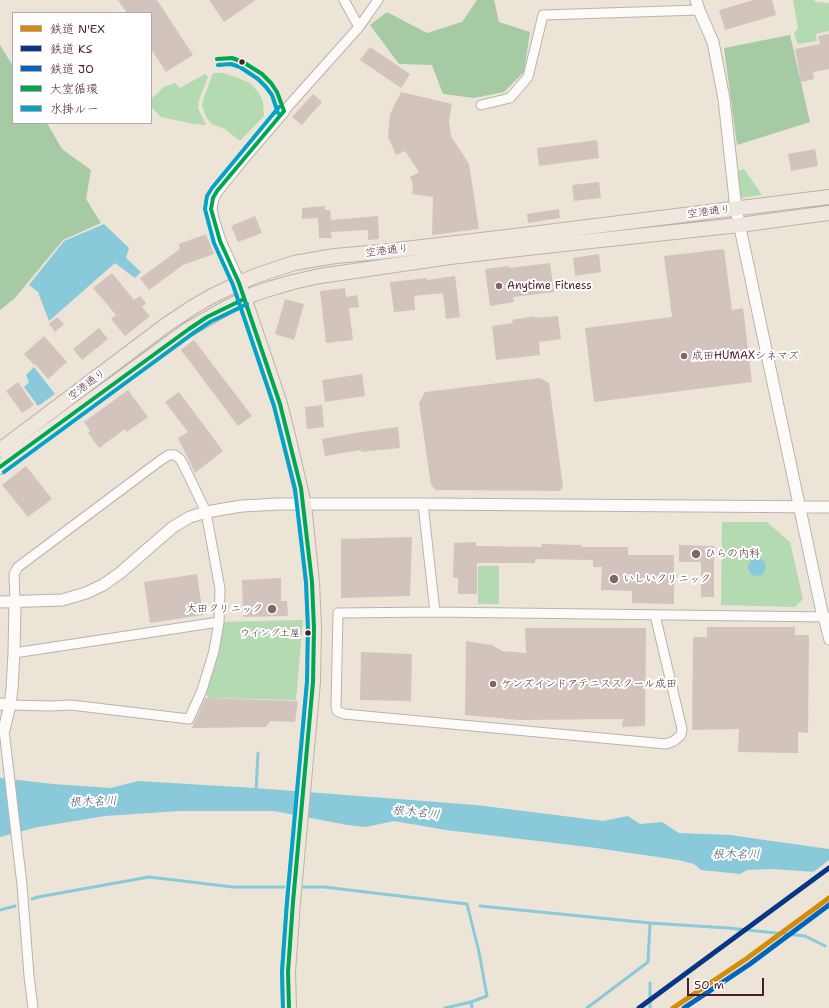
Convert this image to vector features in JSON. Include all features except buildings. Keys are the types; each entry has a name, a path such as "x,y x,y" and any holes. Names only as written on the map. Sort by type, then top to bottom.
{"main road":[{"name":"空港通り","path":"0,450 166,325 212,296 258,275 294,263 316,258 514,236 829,197"},
{"name":"空港通り","path":"0,467 189,329 207,317 260,292 293,282 354,271 536,247 739,225 829,213"},
{"path":"239,283 280,404 304,504 312,582 314,628 313,682 289,955 289,1008"}],"street":[{"path":"344,0 359,27"},
{"path":"239,283 220,241 213,220 211,209 216,191 284,111 359,27 378,0"},
{"path":"481,105 510,98 528,77 542,15 698,5 713,42 724,99 739,225 799,507 826,617 829,640"},
{"path":"5,704 51,706 71,705 189,719 202,690 214,651 219,622 220,589 206,512 184,466 175,455 170,455 18,567 14,574 14,652 5,704 4,730 33,1008"},
{"path":"0,602 62,600 86,593 103,585 120,573 174,527 190,517 206,512 242,506 304,504 423,504 829,507"},
{"path":"423,504 435,612"},
{"path":"656,615 682,729 681,735 674,742 666,744 344,714 337,711 338,612 435,612 826,617"},
{"path":"14,652 219,622"}],"green space":[{"path":"477,0 494,0 499,22 530,32 524,72 504,92 474,98 443,94 432,65 399,64 370,25 387,12 427,33 462,22"},
{"path":"793,0 814,0 815,2 829,3 829,31 816,34 817,41 798,44 794,34 798,28"},
{"path":"790,35 810,122 737,145 724,48"},
{"path":"0,45 12,64 12,124 48,124 62,149 91,170 86,199 101,223 63,240 14,299 0,310"},
{"path":"213,73 223,73 250,83 259,93 263,102 264,116 240,141 225,129 212,124 206,117 202,106"},
{"path":"205,74 208,77 199,100 198,108 206,125 193,124 161,117 152,108 152,98 164,87 175,83 180,88"},
{"path":"744,169 762,195 740,198 736,171"},
{"path":"722,522 767,522 790,542 803,599 795,607 721,605"},
{"path":"478,566 499,566 499,604 478,604"},
{"path":"303,620 296,700 209,698 202,690 219,622"}],"water":[{"path":"104,224 129,248 126,258 141,272 135,278 115,263 49,321 38,292 29,285 64,241"},
{"path":"34,367 55,394 38,406 24,387 29,382 26,375"},
{"path":"757,558 763,561 766,567 763,573 757,576 751,573 748,567 751,561"},
{"name":"根木名川","path":"0,778 53,784 111,788 138,781 255,788 476,805 603,821 628,816 640,824 662,822 679,833 730,835 829,849 829,873 773,869 747,870 740,874 701,870 694,864 678,860 596,848 446,830 394,821 366,827 347,825 274,811 180,811 105,816 38,827 0,837"}],"pier":[{"path":"829,860 829,875 811,874"}],"waterway":[{"path":"256,791 258,753"},
{"path":"32,899 149,877 233,887 284,887"},
{"path":"303,887 324,887 467,904 479,952 487,996 471,1002 472,1008"},
{"path":"0,910 15,906"},
{"path":"480,906 650,923 728,928 805,936 825,946"},
{"path":"587,1008 648,962 650,923"},
{"path":"650,983 650,1008"},
{"path":"445,1008 471,1002"}],"rail line":[{"name":"KS","path":"639,1008 829,868"},
{"name":"N'EX","path":"673,1008 746,959 829,898"},
{"name":"JO","path":"684,1008 750,964 829,905"}],"transit line":[{"name":"大室循環","path":"217,59 232,58 243,62 262,74 277,92 284,111"},
{"name":"水掛ルー","path":"218,65 231,64 240,67 258,79 272,95 278,113"},
{"name":"水掛ルー","path":"279,107 212,188 207,196 205,209 214,243 233,285 274,406 295,489 306,582 308,628 307,682 287,902 282,972 283,1008"},
{"name":"大室循環","path":"284,111 217,191 213,198 211,209 220,241 239,283 280,404 301,488 312,582 314,628 313,682 293,902 288,972 289,1008"},
{"name":"大室循環","path":"0,467 189,329 207,317 244,299"},
{"name":"水掛ルー","path":"4,472 192,334 210,322 247,304"}],"place":[{"name":"Anytime Fitness","path":"499,286"},
{"name":"成田HUMAXシネマズ","path":"684,356"},
{"name":"ひらの内科","path":"696,554"},
{"name":"いしいクリニック","path":"614,579"},
{"name":"大田クリニック","path":"272,609"},
{"name":"ウイング土屋","path":"308,633"},
{"name":"ケンズインドアテニススクール成田","path":"493,684"}]}
